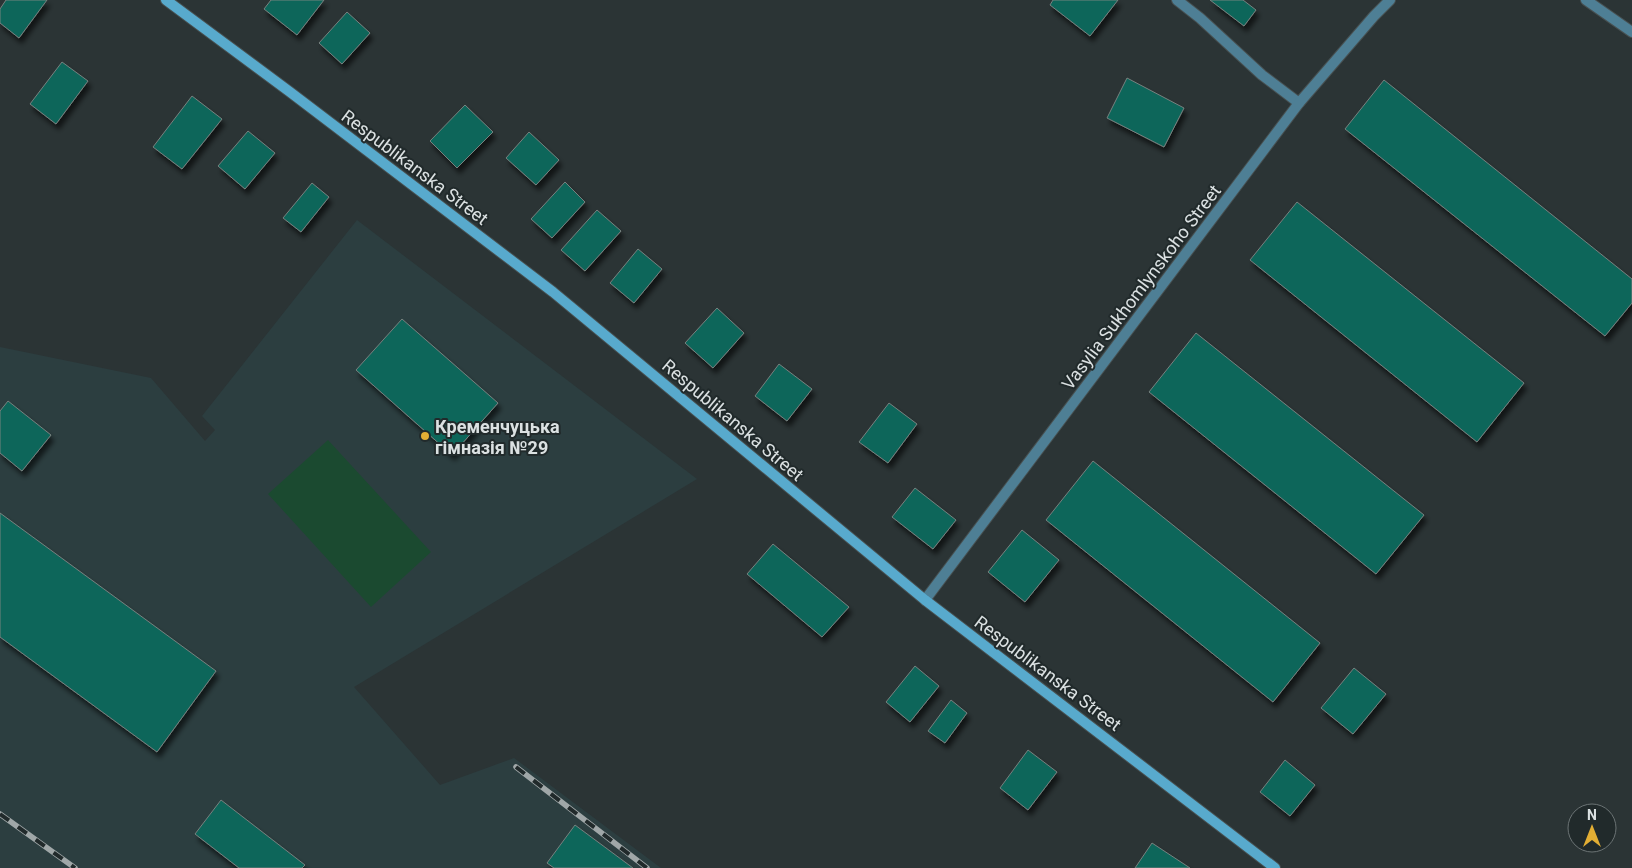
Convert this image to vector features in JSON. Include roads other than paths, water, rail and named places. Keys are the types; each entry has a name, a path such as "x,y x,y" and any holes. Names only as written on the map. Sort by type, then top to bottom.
{"main road":[{"name":"Respublikanska Street","path":"166,0 553,292 925,600 1275,868"}],"street":[{"path":"1177,0 1200,18 1262,75 1299,103"},
{"name":"Vasylia Sukhomlynskoho Street","path":"925,600 1299,103 1390,0"},
{"path":"1586,0 1632,32"}],"railway":[{"path":"516,767 647,868"},
{"path":"0,814 75,868"}],"place":[{"name":"Кременчуцька гімназія №29","path":"425,436"}]}
